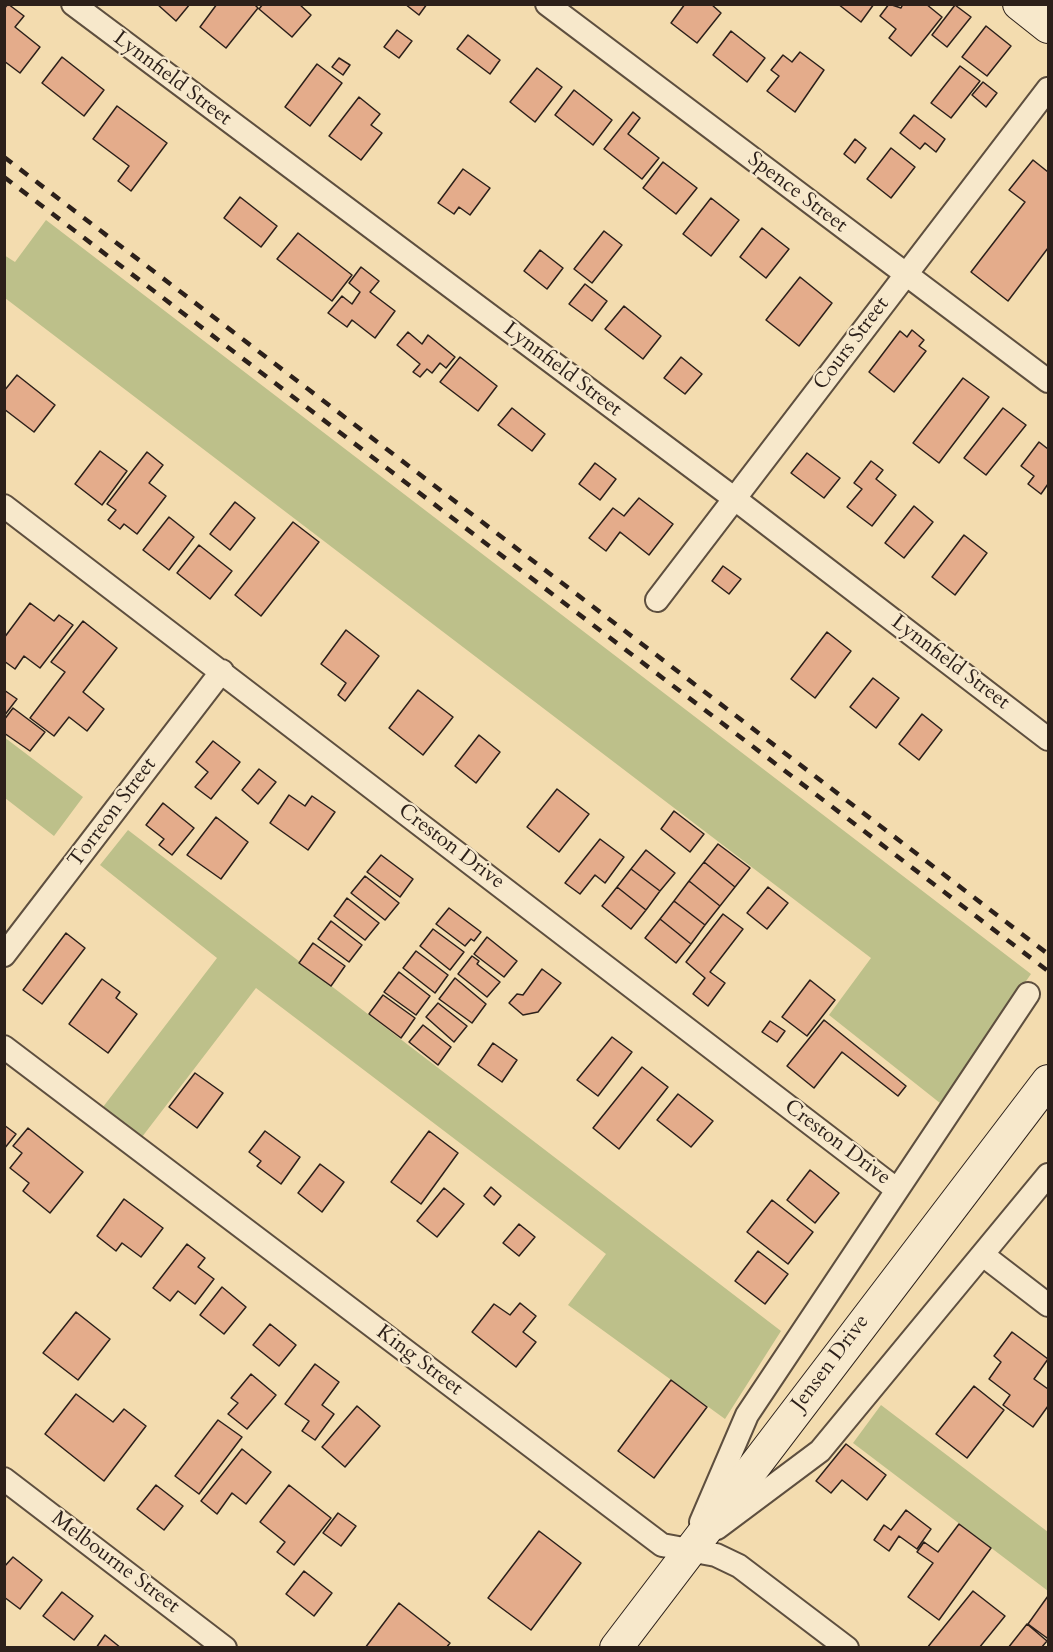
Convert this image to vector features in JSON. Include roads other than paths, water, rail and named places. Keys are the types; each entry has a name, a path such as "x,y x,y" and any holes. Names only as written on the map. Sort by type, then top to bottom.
{"main road":[{"path":"1019,4 1048,27"},
{"name":"Jensen Drive","path":"616,1647 1048,1081"}],"street":[{"name":"Lynnfield Street","path":"73,4 735,499 1048,739"},
{"name":"Spence Street","path":"547,4 1048,381"},
{"name":"Cours Street","path":"657,600 1048,88"},
{"name":"Creston Drive","path":"4,506 896,1189"},
{"name":"Torreon Street","path":"4,955 222,671"},
{"path":"689,1549 747,1414 1028,994"},
{"name":"King Street","path":"4,1047 662,1545 716,1555 739,1566 847,1647"},
{"path":"689,1549 820,1450 1048,1175"},
{"path":"983,1255 1048,1305"},
{"name":"Melbourne Street","path":"4,1479 225,1647"}],"railway":[{"path":"4,157 1048,954"},
{"path":"4,177 1048,971"}]}
